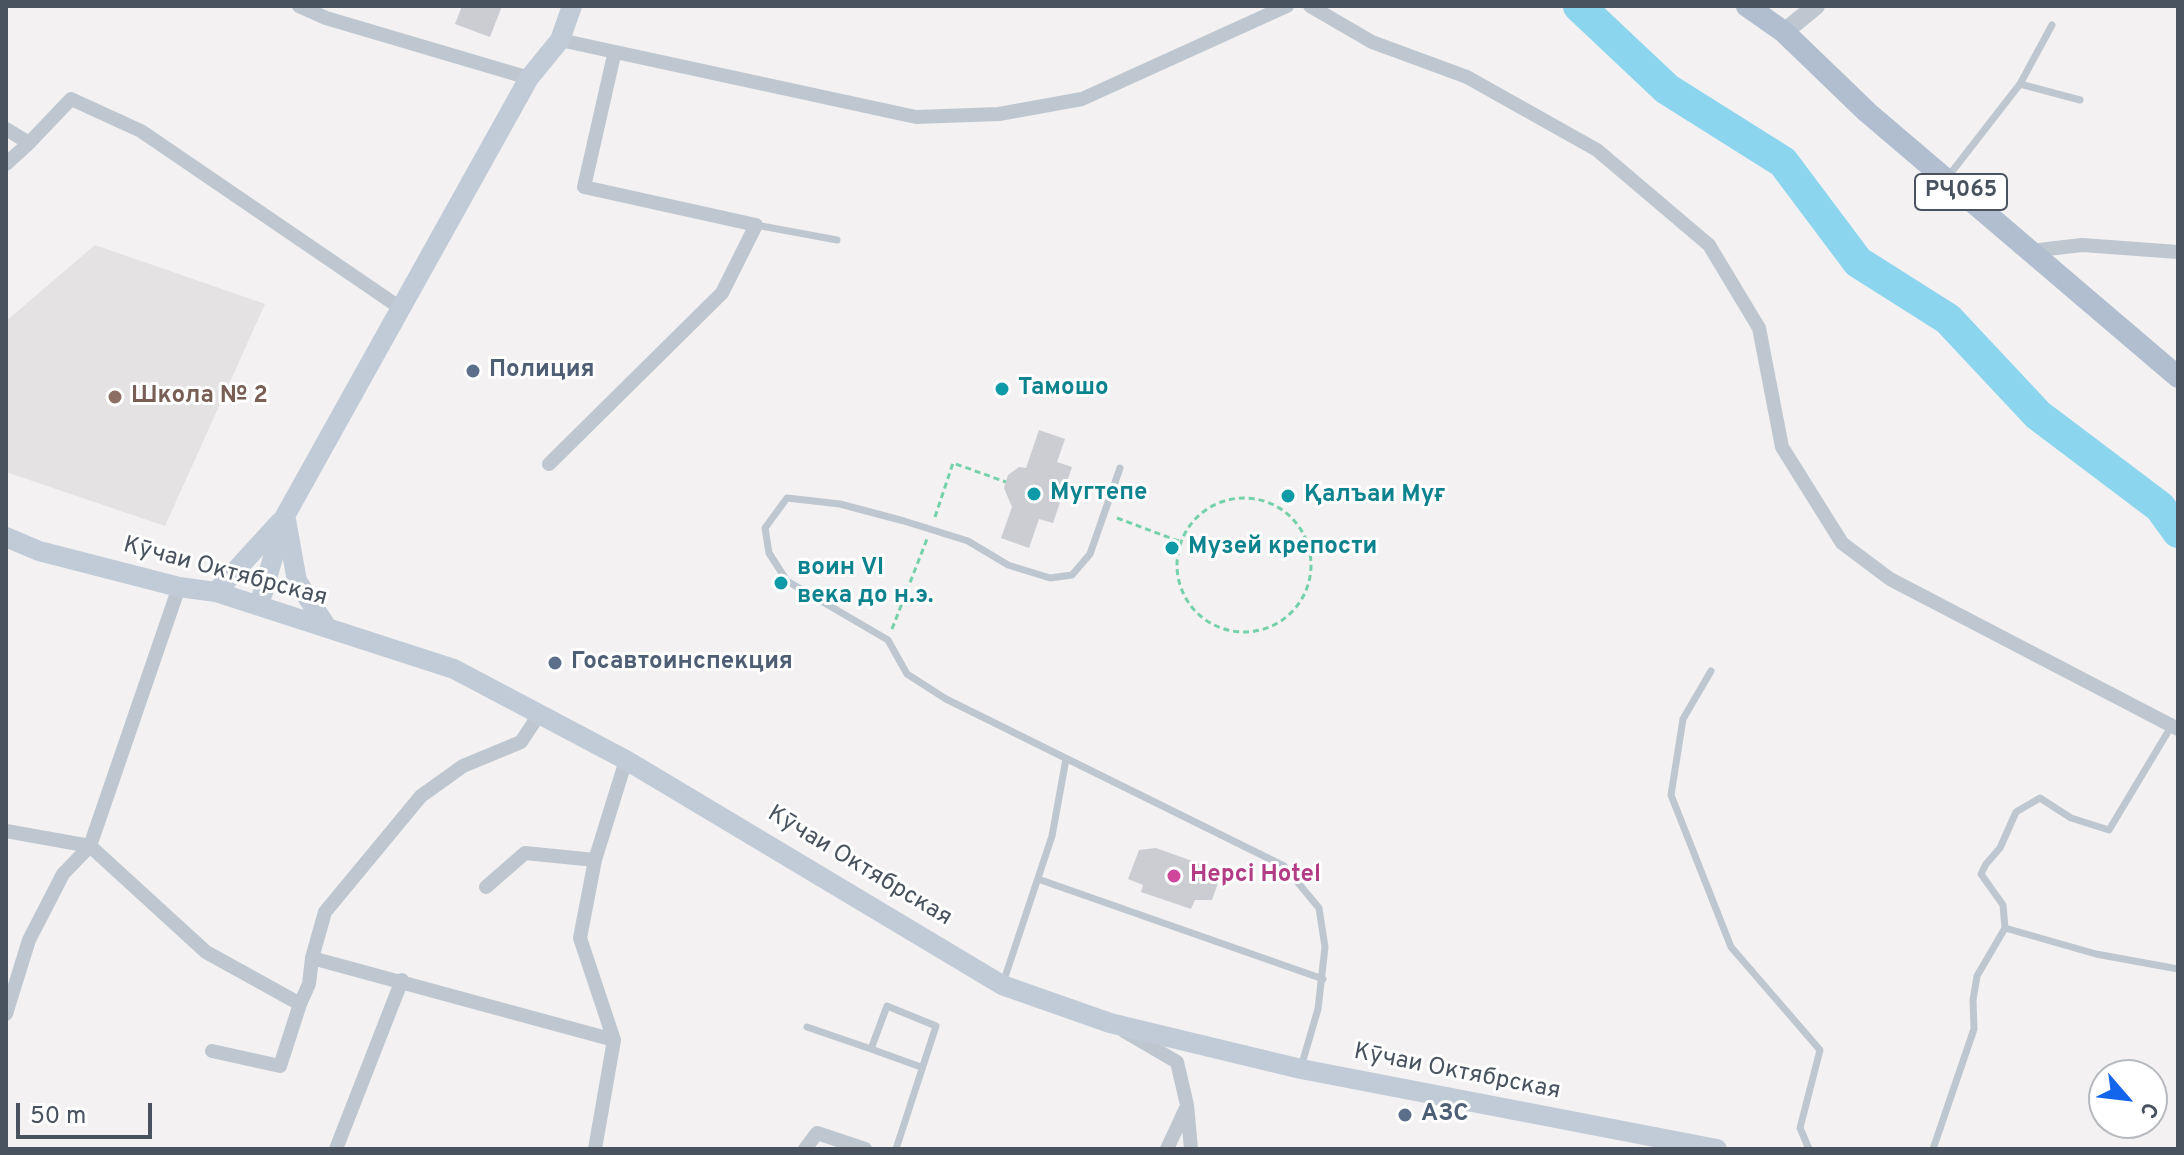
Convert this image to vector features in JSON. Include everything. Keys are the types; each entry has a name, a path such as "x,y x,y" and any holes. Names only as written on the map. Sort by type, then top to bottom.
{"main road":[{"path":"259,606 285,516 529,78 560,40 572,6"},
{"name":"РҶ065","path":"1747,6 1784,32 1867,112 2178,377"},
{"path":"216,592 285,516"},
{"path":"285,516 297,581 326,626"},
{"name":"Кӯчаи Октябрская","path":"6,537 39,551 179,587 216,592 454,669 626,760 1002,985 1110,1023 1301,1069 1717,1149"}],"street":[{"path":"299,6 341,23 529,78"},
{"path":"560,40 614,55 916,117 999,114 1082,99 1287,6"},
{"path":"1310,6 1372,42 1467,77 1597,150 1709,245 1759,328 1782,447 1842,543 1890,579 2175,727"},
{"path":"1784,32 1816,6"},
{"path":"549,464 722,293 756,225 584,187 614,55"},
{"path":"6,164 71,99 141,131 399,307"},
{"path":"6,129 29,143"},
{"path":"2030,251 2082,245 2178,252"},
{"path":"6,1014 29,940 63,874 90,846 179,587"},
{"path":"212,1051 280,1066 309,984 312,958 325,912 421,796 463,766 521,742 540,713"},
{"path":"595,1149 614,1040 580,938 595,860 626,760"},
{"path":"6,831 90,846 206,952 300,1004"},
{"path":"486,887 525,853 595,860"},
{"path":"312,958 614,1040"},
{"path":"336,1149 402,980"},
{"path":"1110,1023 1177,1062 1187,1105 1191,1149"},
{"path":"1167,1149 1187,1105"},
{"path":"805,1149 817,1133 865,1149"}],"lane":[{"path":"1946,179 2020,84 2052,25"},
{"path":"2020,84 2080,100"},
{"path":"756,225 837,240"},
{"path":"1120,468 1090,554 1072,575 1050,578 1008,565 968,541 840,504 787,498 765,528 769,553 787,581 888,640 907,674 946,699 1284,866 1319,908 1325,947 1323,979 1301,1069"},
{"path":"1711,671 1683,719 1671,795 1731,947 1820,1050 1800,1128 1809,1149"},
{"path":"1933,1149 1974,1029 1973,1000 1977,976 2005,928 2003,905 1981,874 2000,848 2016,812 2040,798 2071,818 2109,830 2175,727"},
{"path":"1002,985 1052,836 1066,759"},
{"path":"1038,879 1323,979"},
{"path":"2005,928 2096,954 2178,969"},
{"path":"871,1049 887,1006 936,1026 896,1149"},
{"path":"807,1027 921,1067"}],"path":[{"path":"888,640 953,463 1006,482"},
{"path":"1241,497 1267,502 1290,515 1305,537 1311,562 1307,588 1293,611 1272,626 1246,632 1221,628 1198,614 1183,593 1177,568 1181,542 1195,519 1216,504 1241,497"},
{"path":"1104,514 1181,542"}],"shaded area":[{"name":"Школа № 2","path":"95,245 265,304 165,526 6,472 6,321"}],"building":[{"path":"462,6 502,6 490,37 455,24"},
{"name":"Мугтепе","path":"1039,430 1065,439 1057,462 1072,467 1053,523 1039,519 1029,548 1001,538 1012,507 1004,488 1008,475 1019,467 1026,468"},
{"path":"1156,848 1206,866 1220,877 1212,900 1195,900 1191,909 1141,892 1143,885 1128,879 1139,850"}],"waterway":[{"path":"1579,6 1667,89 1783,162 1858,262 1948,319 2038,415 2160,507 2178,532"}],"place":[{"name":"Полиция","path":"473,371"},
{"name":"Тамошо","path":"1002,389"},
{"name":"Школа № 2","path":"115,397"},
{"name":"Мугтепе","path":"1034,494"},
{"name":"Қалъаи Муғ","path":"1288,496"},
{"name":"Музей крепости","path":"1172,548"},
{"name":"воин VI века до н.э.","path":"781,583"},
{"name":"Госавтоинспекция","path":"555,663"},
{"name":"Hepci Hotel","path":"1174,876"},
{"name":"АЗС","path":"1405,1115"}]}
